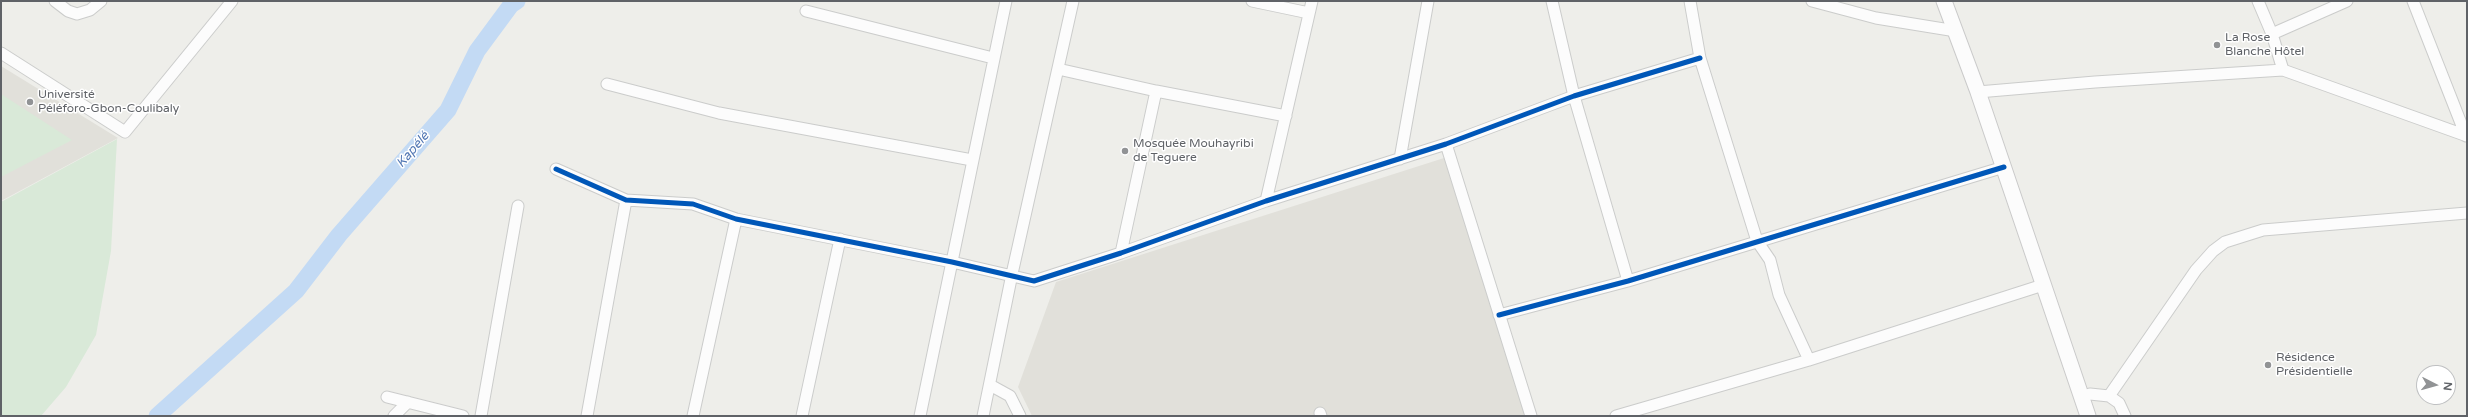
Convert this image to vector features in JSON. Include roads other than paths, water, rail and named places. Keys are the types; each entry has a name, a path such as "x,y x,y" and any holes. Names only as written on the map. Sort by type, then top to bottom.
{"street":[{"path":"55,1 68,11 78,14 90,10 101,1"},
{"path":"1,53 124,132 232,1"},
{"path":"920,416 1006,1"},
{"path":"983,416 1012,274 1074,1"},
{"path":"1252,1 1309,13"},
{"path":"1266,201 1312,1"},
{"path":"1400,158 1428,1"},
{"path":"1552,1 1574,96 1628,281"},
{"path":"1690,1 1700,58 1756,241 1770,260 1779,295 1810,360"},
{"path":"1812,1 1876,18 1956,31"},
{"path":"1944,1 1978,92 2088,416"},
{"path":"2258,1 2272,34 2283,70"},
{"path":"2272,34 2347,1"},
{"path":"2413,1 2466,136"},
{"path":"806,10 993,58"},
{"path":"556,168 626,200 693,204 736,219 1012,274 1034,281 1121,253 1266,201 1446,144 1574,96 1700,58"},
{"path":"1058,69 1156,91 1286,116"},
{"path":"1978,92 2095,82 2283,70 2466,136"},
{"path":"607,84 719,113 972,160"},
{"path":"1121,253 1156,91"},
{"path":"1446,144 1531,416"},
{"path":"1499,315 1628,281 2004,167"},
{"path":"587,416 626,200"},
{"path":"480,416 518,206"},
{"path":"2109,396 2196,270 2213,251 2225,242 2264,230 2467,212"},
{"path":"693,416 736,219"},
{"path":"802,416 840,239"},
{"path":"1616,416 1810,360 2043,285"},
{"path":"990,385 1010,396 1020,416"},
{"path":"2081,397 2090,394 2109,396 2119,403 2125,416"},
{"path":"387,397 462,416"},
{"path":"394,416 408,402"}],"waterway":[{"name":"Kapélé","path":"157,416 296,291 339,235 448,110 477,51 511,5 517,1"}],"place":[{"name":"La Rose Blanche Hôtel","path":"2217,45"},
{"name":"Université Péléforo-Gbon-Coulibaly","path":"30,102"},
{"name":"Mosquée Mouhayribi de Teguere","path":"1125,151"},
{"name":"Résidence Présidentielle","path":"2268,365"}]}
